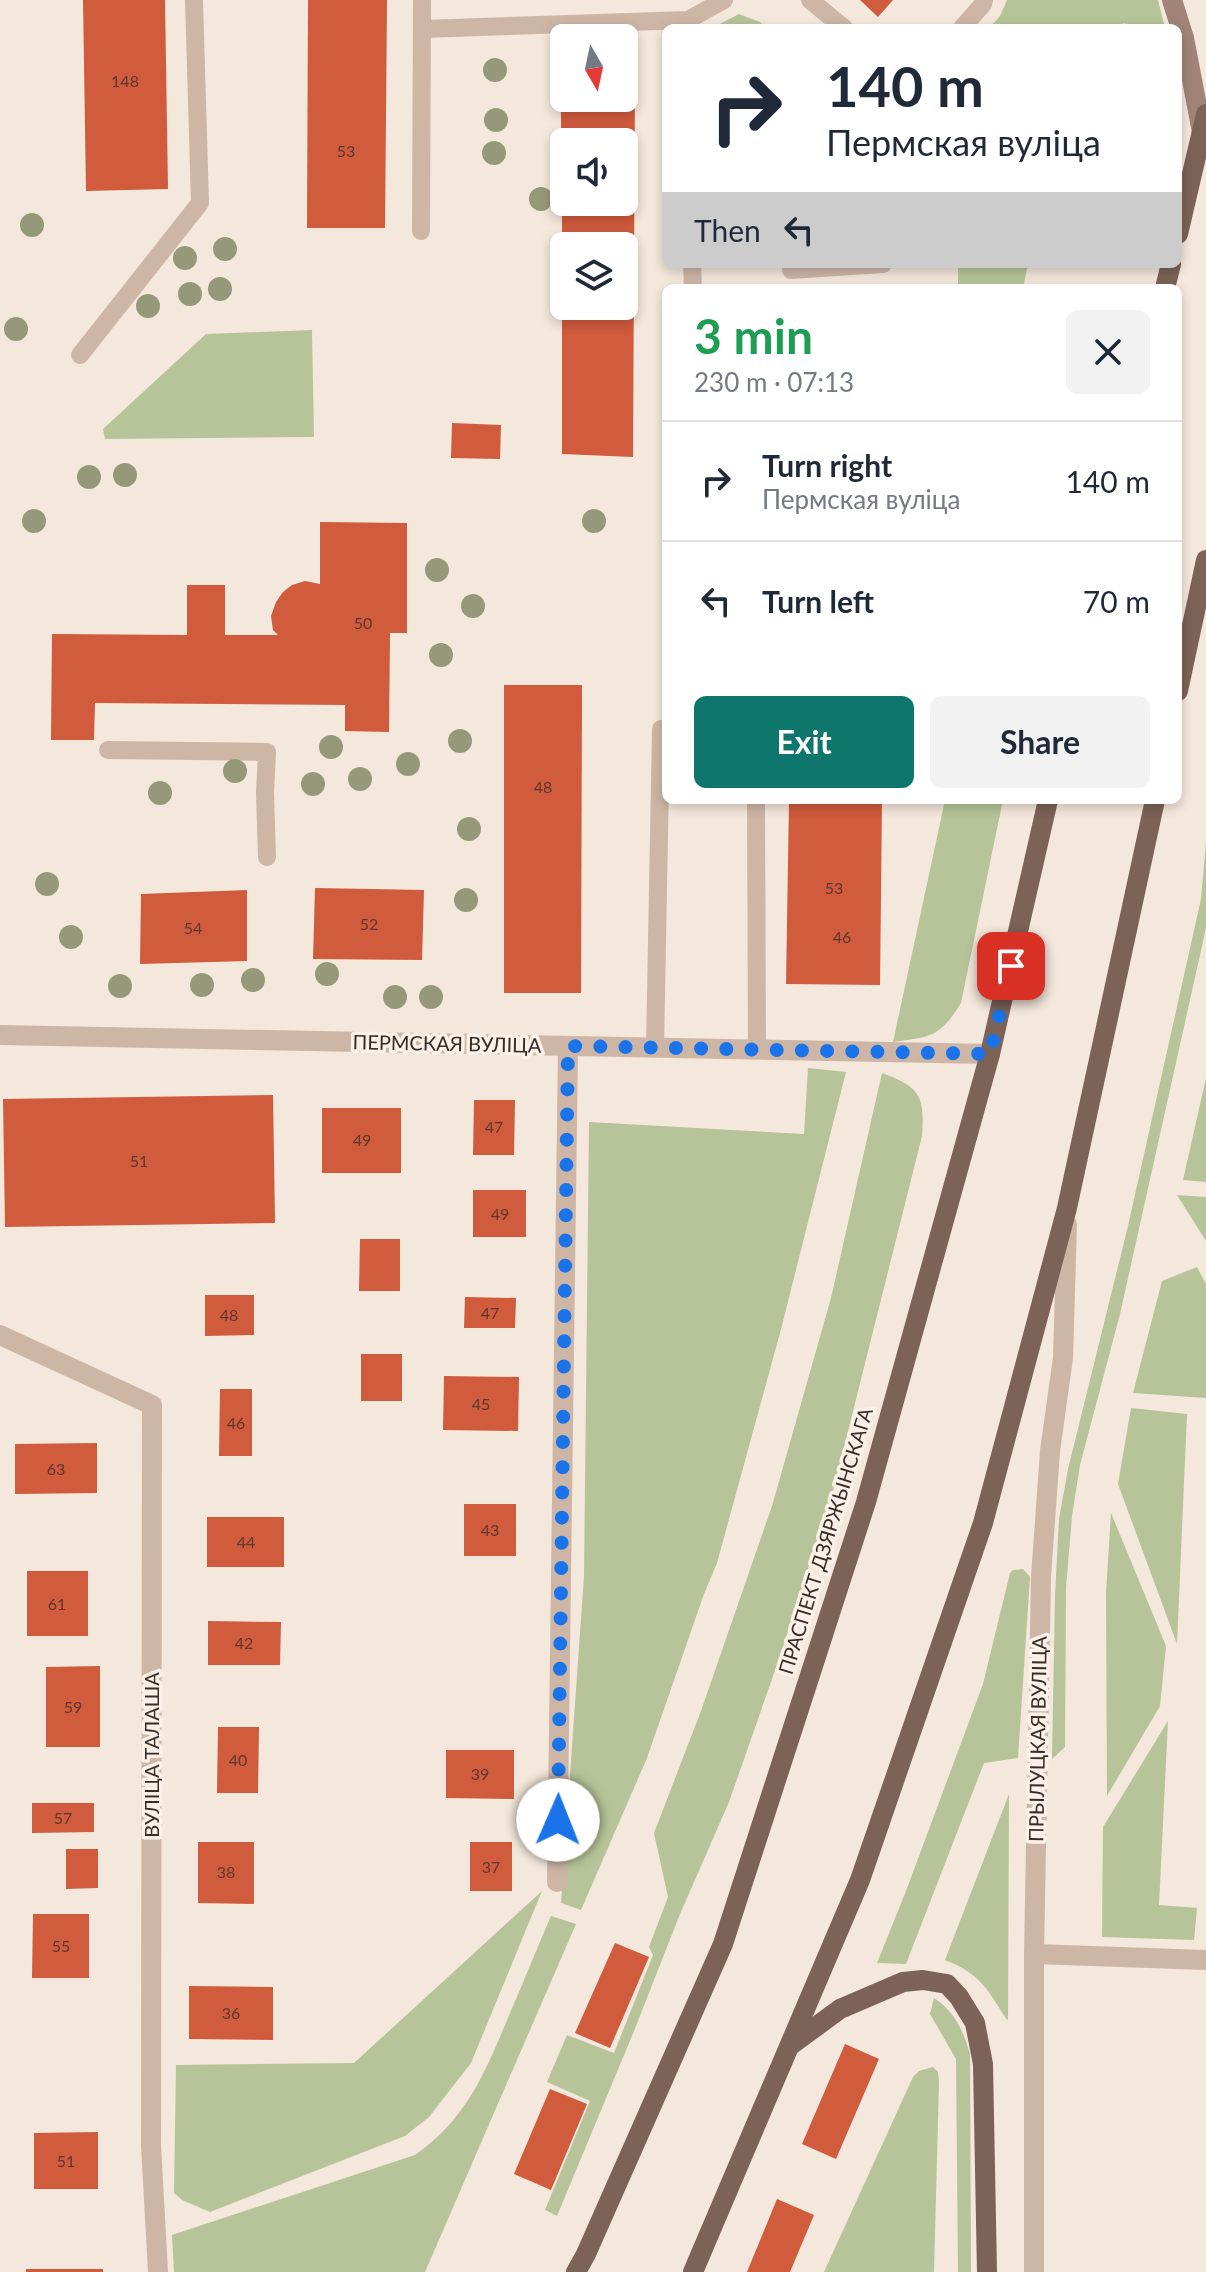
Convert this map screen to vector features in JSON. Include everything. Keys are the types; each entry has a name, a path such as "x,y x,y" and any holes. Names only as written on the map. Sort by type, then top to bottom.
{"main road":[{"path":"1172,0 1180,24"},
{"path":"1182,32 1204,123 1182,217"},
{"path":"1182,672 1206,560"},
{"name":"ПРАСПЕКТ ДЗЯРЖЫНСКАГА","path":"576,2272 723,1944 866,1502 990,1054 1047,804"},
{"path":"693,2272 860,1880 983,1523 1067,1208 1154,804"},
{"path":"791,2045 840,2009 903,1982 923,1980 947,1984 959,1997 975,2023 983,2064 987,2272"}],"street":[{"name":"ПЕРМСКАЯ ВУЛІЦА","path":"0,1035 990,1054"},
{"path":"557,1882 568,1046"},
{"name":"ПРЫЛУЦКАЯ ВУЛІЦА","path":"1034,2272 1034,1954 1041,1577 1050,1451 1063,1358 1067,1208"},
{"name":"ВУЛІЦА ТАЛАША","path":"0,1335 152,1405 151,2145 158,2272"},
{"path":"1034,1954 1206,1960"}],"lane":[{"path":"80,355 200,203 194,0"},
{"path":"421,231 422,0"},
{"path":"688,0 688,24"},
{"path":"688,24 724,0"},
{"path":"810,0 839,24"},
{"path":"966,24 984,0"},
{"path":"422,29 662,24"},
{"path":"790,274 846,268"},
{"path":"655,1048 661,729"},
{"path":"108,750 267,752 267,857"},
{"path":"756,804 757,1050"}],"green space":[{"path":"1007,0 1158,0 1164,24 993,24"},
{"path":"739,14 762,24 720,24"},
{"path":"958,268 1027,268 1024,284 958,284"},
{"path":"312,330 314,437 105,439 103,429 206,334"},
{"path":"944,804 1002,804 961,1003 940,1029 917,1039 893,1042"},
{"path":"1206,842 1206,928 1120,1314 1080,1465 1066,1588 1065,1747 1052,1759 1059,1519 1201,899"},
{"path":"808,1068 846,1072 780,1333 717,1563 647,1758 581,1910 561,1903 584,1576 589,1122 804,1134"},
{"path":"882,1073 905,1083 917,1095 921,1102 922,1136 833,1491 729,1802 557,2216 545,2210 590,2101 547,2082 567,2035 614,2053 653,1955 649,1947 668,1897 654,1833 701,1711 772,1506 831,1298"},
{"path":"1206,1078 1206,1182 1183,1180"},
{"path":"1177,1195 1206,1197 1206,1241"},
{"path":"1197,1267 1206,1284 1206,1398 1133,1393 1162,1281"},
{"path":"1131,1408 1187,1414 1177,1644 1118,1484"},
{"path":"1111,1513 1166,1646 1160,1706 1107,1796 1106,1593"},
{"path":"1023,1569 1030,1577 1018,1758 984,1763 906,1964 877,1963 983,1684 1010,1573"},
{"path":"1168,1721 1159,1905 1197,1908 1194,1940 1102,1937 1103,1827"},
{"path":"1009,1794 1007,2020 975,1977 945,1960"},
{"path":"542,1891 471,2063 429,2117 405,2136 210,2212 182,2200 174,2193 176,2065 354,2063"},
{"path":"551,1916 576,1924 425,2272 174,2272 172,2235 415,2155 433,2141 462,2109 483,2073"},
{"path":"934,1998 948,2009 957,2022 970,2054 971,2272 958,2272 956,2059 930,2014"},
{"path":"933,2067 938,2072 939,2082 934,2272 824,2272 913,2077 919,2071"}],"building":[{"path":"83,0 165,0 168,189 86,191"},
{"path":"308,0 387,0 385,228 307,228"},
{"path":"860,0 893,0 878,17"},
{"path":"561,112 635,112 635,128 561,128"},
{"path":"562,216 634,216 634,232 562,232"},
{"path":"562,320 634,320 633,457 562,454"},
{"path":"452,423 501,425 500,459 451,458"},
{"path":"320,522 407,523 407,633 390,633 389,732 345,731 345,705 95,703 94,740 51,740 52,634 187,635 187,585 225,585 225,635 278,635 273,630 271,616 283,592 305,581 320,584"},
{"path":"504,685 582,685 581,993 504,993"},
{"path":"789,804 882,804 880,985 786,984"},
{"path":"315,888 424,890 422,960 313,959"},
{"path":"247,890 247,961 140,964 141,894"},
{"path":"273,1095 275,1223 5,1227 3,1099"},
{"path":"474,1100 515,1100 514,1155 473,1155"},
{"path":"322,1108 401,1108 401,1173 322,1173"},
{"path":"473,1190 526,1190 526,1237 473,1237"},
{"path":"360,1239 400,1239 400,1291 359,1291"},
{"path":"205,1295 254,1295 254,1335 205,1336"},
{"path":"465,1297 516,1298 515,1328 464,1328"},
{"path":"361,1354 402,1354 402,1401 361,1401"},
{"path":"444,1376 519,1377 518,1431 443,1430"},
{"path":"220,1389 252,1389 252,1456 219,1456"},
{"path":"97,1443 97,1493 15,1494 15,1444"},
{"path":"464,1504 516,1504 516,1556 464,1556"},
{"path":"207,1517 284,1517 284,1567 207,1567"},
{"path":"27,1571 88,1571 88,1636 27,1636"},
{"path":"208,1621 281,1622 280,1665 208,1665"},
{"path":"100,1666 100,1747 46,1747 46,1667"},
{"path":"218,1727 259,1727 258,1793 217,1793"},
{"path":"446,1750 514,1750 514,1799 446,1798"},
{"path":"32,1803 94,1803 94,1832 32,1833"},
{"path":"198,1842 254,1842 254,1904 198,1903"},
{"path":"470,1842 512,1842 512,1891 470,1891"},
{"path":"66,1849 98,1849 98,1888 66,1889"},
{"path":"33,1914 89,1914 89,1978 32,1978"},
{"path":"615,1943 649,1957 610,2048 575,2033"},
{"path":"189,1986 273,1987 273,2040 189,2039"},
{"path":"845,2044 879,2059 836,2159 802,2144"},
{"path":"550,2089 587,2104 551,2190 514,2174"},
{"path":"98,2132 98,2189 34,2189 34,2133"},
{"path":"777,2199 814,2215 790,2272 747,2272"},
{"path":"26,2269 103,2269 103,2272 26,2272"}],"route":[{"path":"558,1820 568,1046 990,1054 1011,966"}]}
